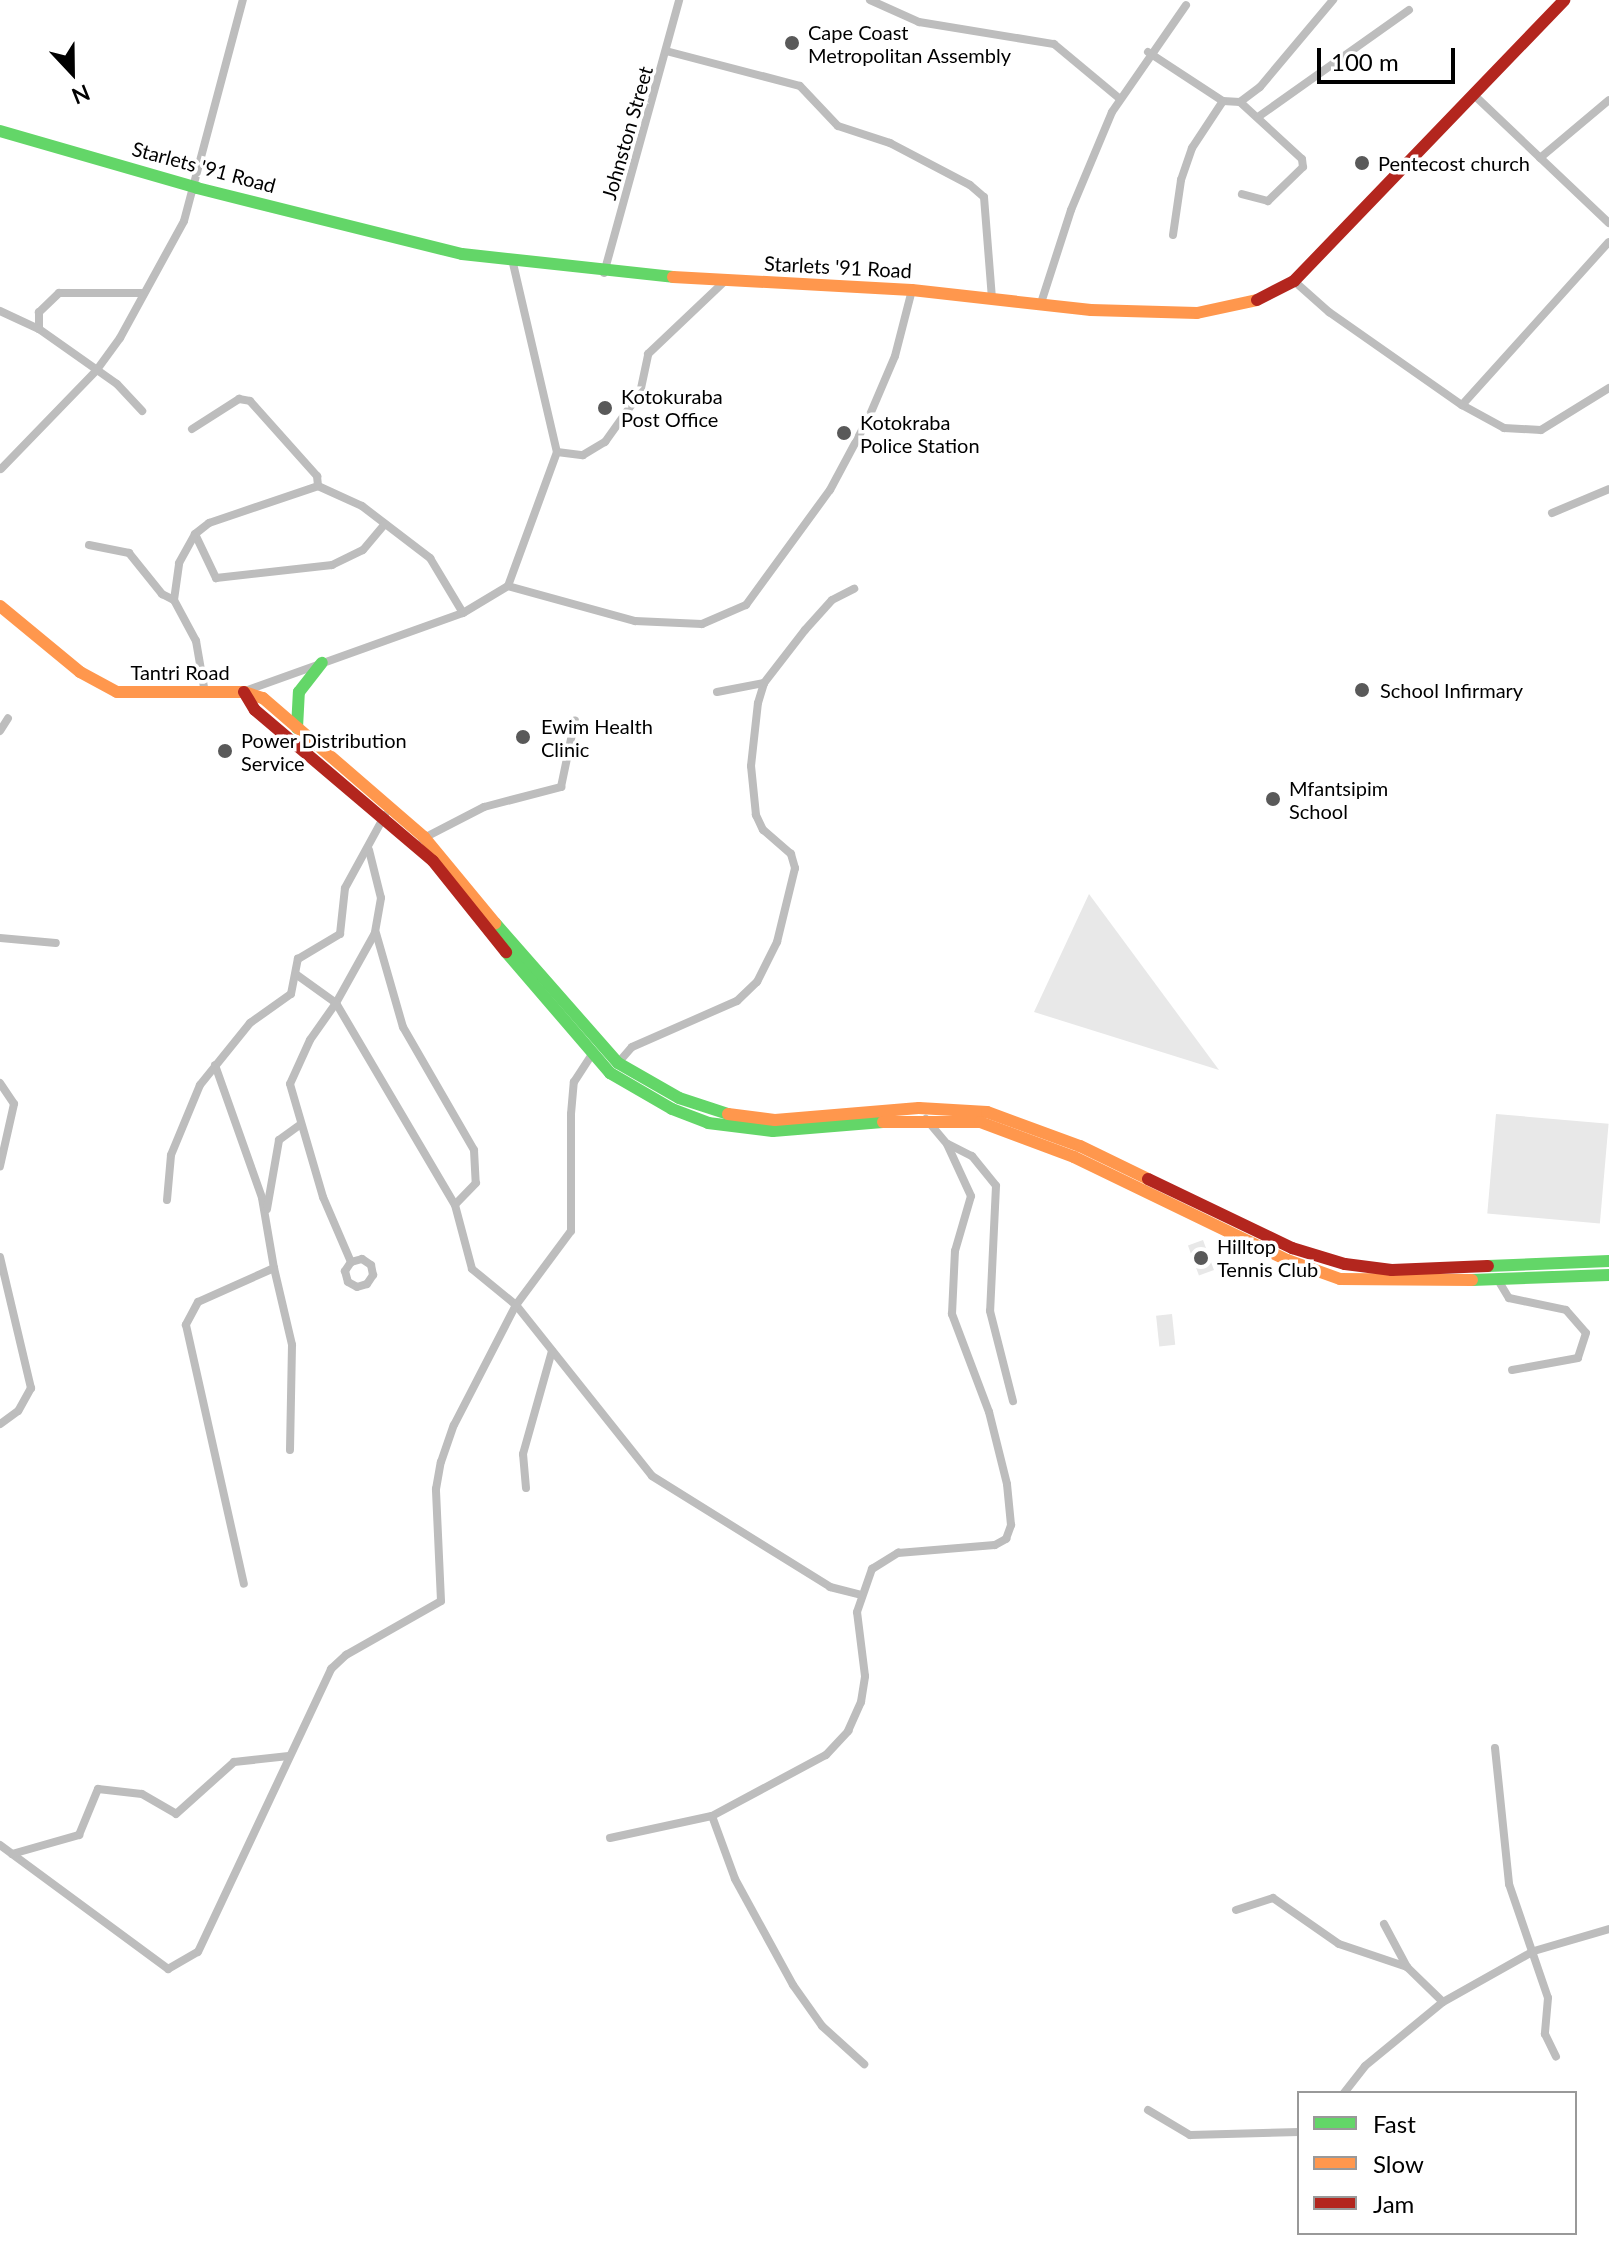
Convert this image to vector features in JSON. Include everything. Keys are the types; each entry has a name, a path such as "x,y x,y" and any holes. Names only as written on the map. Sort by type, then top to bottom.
{"street":[{"path":"1,469 96,371 120,338 141,293 184,221 197,188 243,0"},
{"name":"Johnston Street","path":"604,273 679,0"},
{"path":"870,0 919,22 1054,44 1120,99"},
{"path":"1240,102 1260,87 1333,0"},
{"name":"Starlets '91 Road","path":"0,131 197,188 462,254 604,273 912,290 1041,303 1197,313 1252,303 1294,281 1564,0"},
{"path":"1041,303 1071,210 1120,99 1148,52 1185,2"},
{"path":"1258,117 1409,10"},
{"path":"666,51 800,86 838,126 890,143 970,185 984,197 992,299"},
{"path":"1148,52 1223,101 1240,102 1302,159 1303,167 1268,201 1242,194"},
{"path":"1474,95 1609,223"},
{"path":"1540,158 1609,100"},
{"path":"1173,235 1181,180 1192,148 1223,101"},
{"path":"1462,405 1609,242"},
{"path":"244,692 463,613 508,586 557,452 512,259"},
{"path":"557,452 583,455 605,442 640,393 648,354 726,280"},
{"path":"1294,281 1329,312 1462,405 1504,428 1525,432 1541,430 1609,388"},
{"path":"508,586 646,622 702,624 746,605 830,490 862,430 888,377 912,290"},
{"path":"39,329 39,312 59,293 141,293"},
{"path":"0,311 39,329 123,389 142,411"},
{"path":"192,429 239,399 250,401 317,476 318,486"},
{"path":"205,693 201,655 174,600 179,563 195,534 209,523 318,486 385,524 430,558 463,613"},
{"path":"1552,513 1609,489"},
{"path":"195,534 216,578 332,565 363,550 385,524"},
{"path":"89,545 129,553 162,594 174,600"},
{"path":"618,1063 632,1047 737,1001 757,982 777,942 795,868 791,854 763,830 752,791 753,734 764,683 820,613 854,589"},
{"name":"Tantri Road","path":"0,606 104,687 134,693 244,692"},
{"path":"297,728 299,692 322,663"},
{"path":"717,692 764,683"},
{"path":"244,692 263,698 420,840 584,1030 618,1063 679,1098 752,1118 807,1120 922,1113 960,1118 1002,1129 1340,1279 1391,1283 1609,1275"},
{"path":"244,692 255,710 388,812"},
{"path":"0,731 8,718"},
{"path":"420,840 484,807 561,787 575,720"},
{"path":"167,1200 171,1155 184,1117 215,1065 250,1023 291,994 298,959 340,934 345,888 388,812"},
{"path":"420,840 592,1054 642,1094 717,1124 806,1131 962,1108 1009,1118 1080,1146 1292,1248 1345,1264 1392,1270 1609,1261"},
{"path":"351,1262 323,1197 301,1124 291,1076 375,933 381,898 369,850"},
{"path":"375,933 403,1027 474,1150 476,1183 455,1205"},
{"path":"0,938 56,943"},
{"path":"297,975 336,1003 455,1205 472,1269 516,1305 652,1476 830,1587 859,1594"},
{"path":"0,1845 168,1969 180,1966 198,1952 331,1669 346,1655 441,1601 436,1489 441,1462 454,1425 516,1305 571,1231 574,1082 592,1054"},
{"path":"215,1065 266,1213 274,1268 292,1345 290,1450"},
{"path":"0,1083 14,1104 0,1166"},
{"path":"610,1838 712,1816 826,1755 848,1731 865,1676 859,1594 872,1569 886,1557 995,1545 1006,1539 1011,1525 989,1412 952,1314 955,1251 971,1196 947,1144 922,1113"},
{"path":"266,1213 274,1152 287,1131 301,1124"},
{"path":"947,1144 972,1156 996,1186 990,1311 1013,1401"},
{"path":"0,1257 31,1388 18,1411 0,1424"},
{"path":"244,1584 186,1325 198,1302 274,1268"},
{"path":"1498,1280 1509,1298 1566,1310 1586,1333 1578,1358 1512,1370"},
{"path":"526,1488 523,1454 552,1351"},
{"path":"1495,1748 1509,1884 1549,2003 1545,2034 1556,2057"},
{"path":"12,1854 79,1835 98,1789 142,1794 176,1814 234,1762 289,1756"},
{"path":"712,1816 735,1879 793,1985 822,2026 864,2064"},
{"path":"1236,1910 1273,1898 1339,1944 1407,1967"},
{"path":"1384,1924 1407,1967 1443,2002"},
{"path":"1346,2091 1365,2066 1443,2002 1534,1951 1609,1929"},
{"path":"1148,2110 1200,2136 1297,2132"}],"shaded area":[{"path":"1089,894 1219,1070 1034,1012"},
{"path":"1496,1114 1609,1124 1600,1223 1487,1214"},
{"name":"Hilltop Tennis Club","path":"1203,1240 1214,1270 1199,1276 1188,1245"},
{"name":"Hilltop Tennis Club","path":"1172,1314 1175,1345 1159,1347 1156,1316"}],"traffic: fast":[{"path":"0,131 197,188 462,254 673,277"},
{"path":"297,728 299,692 322,663"},
{"path":"495,923 618,1063 679,1098 728,1114"},
{"path":"506,952 610,1073 672,1109 708,1123 773,1131 883,1122"},
{"path":"1488,1266 1609,1261"},
{"path":"1472,1280 1609,1275"}],"traffic: slow":[{"path":"673,277 912,290 1091,310 1197,313 1257,300"},
{"path":"0,606 80,672 117,692 244,692 263,698 424,837 495,923"},
{"path":"728,1114 775,1120 919,1108 987,1112 1080,1146 1148,1179"},
{"path":"883,1122 980,1122 1074,1157 1287,1260 1340,1279 1472,1280"}],"traffic: jam":[{"path":"1257,300 1294,281 1564,0"},
{"path":"244,692 255,710 433,861 506,952"},
{"path":"1148,1179 1292,1248 1345,1264 1392,1270 1488,1266"}],"place":[{"name":"Cape Coast Metropolitan Assembly","path":"792,43"},
{"name":"Pentecost church","path":"1362,163"},
{"name":"Kotokuraba Post Office","path":"605,408"},
{"name":"Kotokraba Police Station","path":"844,433"},
{"name":"School Infirmary","path":"1362,690"},
{"name":"Ewim Health Clinic","path":"523,737"},
{"name":"Power Distribution Service","path":"225,751"},
{"name":"Mfantsipim School","path":"1273,799"},
{"name":"Hilltop Tennis Club","path":"1201,1258"}]}
